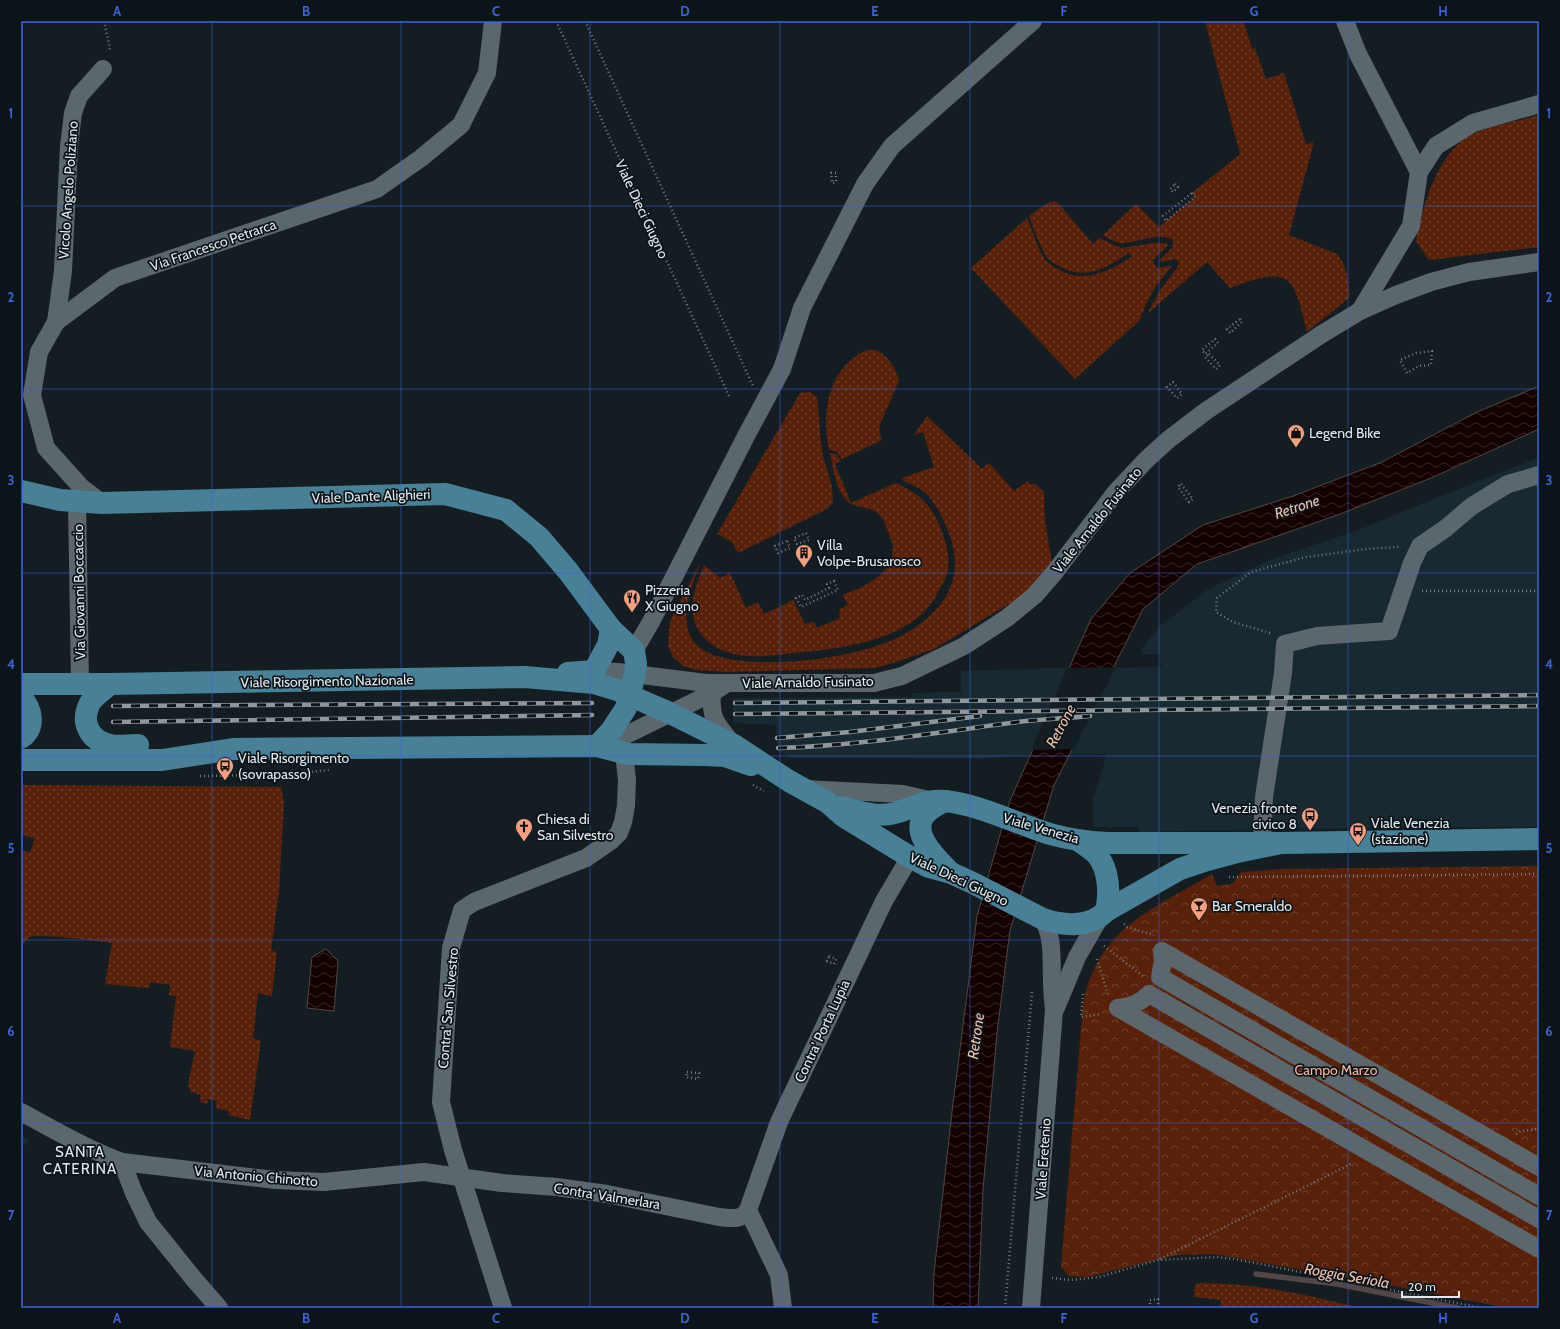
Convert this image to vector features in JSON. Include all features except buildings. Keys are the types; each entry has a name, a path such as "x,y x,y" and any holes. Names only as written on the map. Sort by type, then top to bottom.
{"main road":[{"name":"Viale Dante Alighieri","path":"21,491 60,500 102,504 445,494 506,510 539,537 568,571 611,629 634,651"},
{"path":"525,677 594,671 608,645 611,629"},
{"path":"110,684 90,701 84,716 85,725 95,739 110,746 160,745 233,750 597,746 611,731 626,708 635,674 636,663 634,651"},
{"name":"Viale Risorgimento Nazionale","path":"21,684 110,684 525,677 594,683 607,686 670,713"},
{"path":"21,697 30,714 31,724 26,734 21,738"},
{"name":"Viale Dieci Giugno","path":"670,713 734,745 796,785 827,802 862,813 883,815 937,801"},
{"name":"Viale Dieci Giugno","path":"597,746 624,753 706,754 725,756 796,785"},
{"path":"21,760 162,760 233,750"},
{"path":"937,801 922,821 921,830 923,841 951,873"},
{"name":"Viale Venezia","path":"937,801 980,810 1050,834 1078,840 1107,843 1272,844 1539,839"},
{"name":"Viale Dieci Giugno","path":"827,802 843,816 910,857 929,867 951,873 973,883 1036,916 1057,924 1075,924 1110,917"},
{"path":"1078,840 1097,855 1104,867 1109,894 1110,917"},
{"name":"Viale Venezia","path":"1110,917 1180,869 1207,860 1272,844"}],"street":[{"name":"Via Francesco Petrarca","path":"102,504 82,488 46,448 32,395 39,352 56,322 115,278 377,189 421,158 461,125 487,73 494,21"},
{"path":"634,651 652,620 782,369 802,308 865,184 892,146 1033,21"},
{"path":"1345,21 1358,54 1419,172"},
{"name":"Vicolo Angelo Poliziano","path":"56,322 63,271 69,146 73,113 79,96 103,69"},
{"path":"1360,311 1411,226 1419,172 1436,146 1473,123 1539,104"},
{"name":"Viale Arnaldo Fusinato","path":"635,674 706,683 720,688 874,683 902,676 964,646 1007,618 1035,595 1054,573 1116,492 1146,460 1168,440 1212,407 1322,334 1360,311 1431,282 1468,272 1539,262"},
{"path":"1272,844 1264,797 1283,673 1285,644 1317,636 1389,631 1412,563 1420,546 1446,528 1472,506 1508,484 1539,475"},
{"name":"Via Giovanni Boccaccio","path":"77,501 80,684"},
{"path":"594,671 635,674"},
{"path":"720,688 712,715 720,729 734,745"},
{"name":"Viale Arnaldo Fusinato","path":"670,713 720,688"},
{"path":"597,746 624,736 670,713"},
{"name":"Contra' San Silvestro","path":"503,1308 453,1150 441,1102 452,948 462,910 474,902 586,858 612,840 619,833 626,806 627,780 624,753"},
{"name":"Viale Venezia","path":"796,785 903,794 937,801"},
{"name":"Contra' Porta Lupia","path":"748,1210 779,1122 884,901 910,857"},
{"name":"Viale Eretenio","path":"1031,1308 1054,1010 1052,984 1052,942 1049,929 1036,916"},
{"name":"Viale Eretenio","path":"1054,1010 1077,957 1110,917"},
{"path":"1539,1167 1162,951 1160,977 1539,1196"},
{"path":"1539,1218 1149,994 1134,1006 1118,1008 1539,1249"},
{"name":"Via Antonio Chinotto","path":"21,1112 66,1137 122,1162 275,1180 324,1182 424,1172 462,1177"},
{"path":"122,1162 134,1193 148,1222 219,1308"},
{"name":"Contra' Valmerlara","path":"462,1177 607,1194 725,1218 737,1219 744,1215 748,1210"},
{"path":"748,1210 779,1275 783,1308"}],"path":[{"path":"103,69 108,60 110,48 104,21"},
{"name":"Viale Dieci Giugno","path":"556,21 729,396"},
{"path":"585,21 752,385"},
{"path":"1192,193 1195,197 1166,221 1163,216 1192,193"},
{"path":"1240,318 1242,322 1230,333 1227,329 1240,318"},
{"path":"1215,339 1218,343 1205,354 1202,350 1215,339"},
{"path":"1432,351 1431,364 1420,366 1407,372 1400,360 1416,353 1432,351"},
{"path":"1209,354 1220,365 1216,369 1205,357 1209,354"},
{"path":"1173,382 1182,394 1177,398 1167,386 1173,382"},
{"path":"1181,484 1193,499 1189,502 1178,487 1181,484"},
{"path":"806,533 809,540 797,544 794,538 806,533"},
{"path":"787,541 790,548 778,553 775,546 787,541"},
{"path":"1285,644 1268,632 1234,622 1216,612 1217,598 1251,572 1306,557 1367,549 1420,546"},
{"path":"834,581 838,590 801,607 796,598 802,595 805,600 829,588 827,584 834,581"},
{"path":"1403,590 1539,591"},
{"path":"1228,877 1539,874"},
{"path":"1110,917 1128,918"},
{"path":"1100,951 1108,940"},
{"path":"1093,962 1097,956"},
{"path":"1083,993 1081,1017 1108,1013"},
{"path":"1005,1308 1030,1010"},
{"path":"687,1072 699,1074 698,1079 686,1077 687,1072"},
{"path":"1512,1136 1521,1131 1539,1129"},
{"path":"1057,1278 1070,1280 1099,1277 1158,1260 1359,1160"},
{"path":"1158,1260 1217,1257 1240,1260 1482,1308"},
{"path":"1150,1308 1150,1300 1158,1300 1158,1308"}],"shaded area":[{"path":"1539,458 1539,827 1277,829 1139,832 1139,827 1093,827 1093,799 1107,754 1009,756 984,759 793,758 777,750 776,725 733,723 733,699 740,698 913,697 912,693 961,692 961,671 1162,667 1159,654 1142,654 1142,649 1160,626 1207,590 1269,560 1356,531 1488,477"},
{"path":"21,1135 30,1140 21,1148"}],"green space":[{"path":"1205,21 1248,21 1244,23 1252,49 1255,48 1266,79 1284,73 1306,145 1313,142 1289,235 1337,254 1345,269 1348,281 1349,298 1307,332 1298,297 1288,281 1281,277 1264,277 1230,288 1207,262 1147,314 1161,289 1179,265 1178,261 1175,259 1162,262 1160,260 1173,247 1173,240 1154,237 1120,243 1103,235 1136,204 1159,227 1195,197 1192,193 1240,154"},
{"path":"1539,115 1539,247 1429,260 1416,241 1423,212 1433,182 1449,154 1459,143 1471,135 1495,126"},
{"path":"1054,201 1058,203 1093,244 1099,238 1121,248 1154,243 1167,243 1168,245 1153,260 1154,264 1160,268 1172,266 1156,286 1139,321 1075,379 971,268 1027,218 1045,260 1068,274 1087,276 1096,274 1114,267 1132,257 1129,253 1105,267 1080,273 1070,271 1052,262 1047,258 1043,251 1029,216 1046,204"},
{"path":"864,351 877,351 889,360 899,381 880,424 879,430 882,440 842,459 836,451 829,450 827,438 826,414 831,390 842,369 858,355"},
{"path":"810,392 817,397 822,453 832,486 833,502 827,509 738,553 732,542 717,534 800,393"},
{"path":"927,416 982,469 989,463 1014,491 1028,481 1030,484 1035,484 1044,492 1045,521 1052,563 1029,592 934,649 874,668 728,672 697,670 683,666 673,657 668,646 670,621 700,563 691,588 687,606 686,615 689,633 696,644 706,652 733,660 784,662 812,660 840,655 866,649 889,641 908,632 931,615 948,593 952,581 955,568 951,539 943,519 932,500 922,490 903,480 902,478 934,467 923,432 914,435"},
{"path":"830,453 836,454 841,461 835,464 851,503 896,483 914,493 927,504 941,528 949,560 945,578 935,597 918,618 903,628 886,635 848,646 754,656 738,655 719,649 709,642 697,628 693,615 692,608 694,593 704,565 720,578 730,573 746,608 758,602 764,614 793,600 805,624 811,622 815,623 817,628 840,618 840,609 848,605 843,595 875,579 882,574 887,567 891,559 893,548 884,522 873,510 853,505 843,496 836,478"},
{"path":"21,785 281,787 284,802 279,891 271,951 277,952 272,996 258,993 253,1038 261,1041 250,1120 228,1115 229,1111 216,1108 217,1101 208,1099 207,1104 200,1102 201,1095 191,1092 188,1084 195,1051 170,1047 176,996 169,995 170,985 150,982 149,988 105,984 112,943 36,936 30,937 21,946 21,849 30,853 35,839 21,834"},
{"name":"Campo Marzo","path":"1539,866 1539,1308 1508,1308 1214,1254 1177,1255 1087,1277 1069,1276 1061,1267 1083,1005 1090,979 1101,957 1114,939 1130,924 1168,899 1212,874 1217,886 1232,884 1241,872 1282,869"},
{"path":"1201,1283 1261,1287 1301,1294 1360,1308 1220,1308 1221,1300 1194,1297 1195,1284"}],"water":[{"name":"Retrone","path":"1539,386 1539,429 1431,478 1340,514 1197,564 1143,609 1054,785 1010,930 997,1033 983,1189 978,1308 933,1308 934,1273 952,1112 977,916 1009,803 1091,619 1130,573 1203,525 1293,496 1382,462 1475,413"},
{"path":"326,949 338,961 334,1011 307,1008 312,957"}],"pier":[{"path":"1116,667 1074,749 1031,750 1067,668"}],"waterway":[{"name":"Roggia Seriola","path":"1256,1274 1337,1284 1458,1308"}],"railway":[{"path":"735,703 1539,695"},
{"path":"113,706 592,703"},
{"path":"735,714 1539,706"},
{"path":"113,722 592,715"},
{"path":"777,738 850,732 980,716"},
{"path":"778,748 809,747 902,738 1026,721 1090,716"}],"place":[{"name":"Legend Bike","path":"1296,448"},
{"name":"Villa Volpe-Brusarosco","path":"804,568"},
{"name":"Pizzeria X Giugno","path":"632,613"},
{"name":"Viale Risorgimento (sovrapasso)","path":"225,781"},
{"name":"Venezia fronte civico 8","path":"1310,831"},
{"name":"Chiesa di San Silvestro","path":"524,842"},
{"name":"Viale Venezia (stazione)","path":"1358,846"},
{"name":"Bar Smeraldo","path":"1199,921"}],"district":[{"name":"SANTA CATERINA","path":"80,1160"}]}
